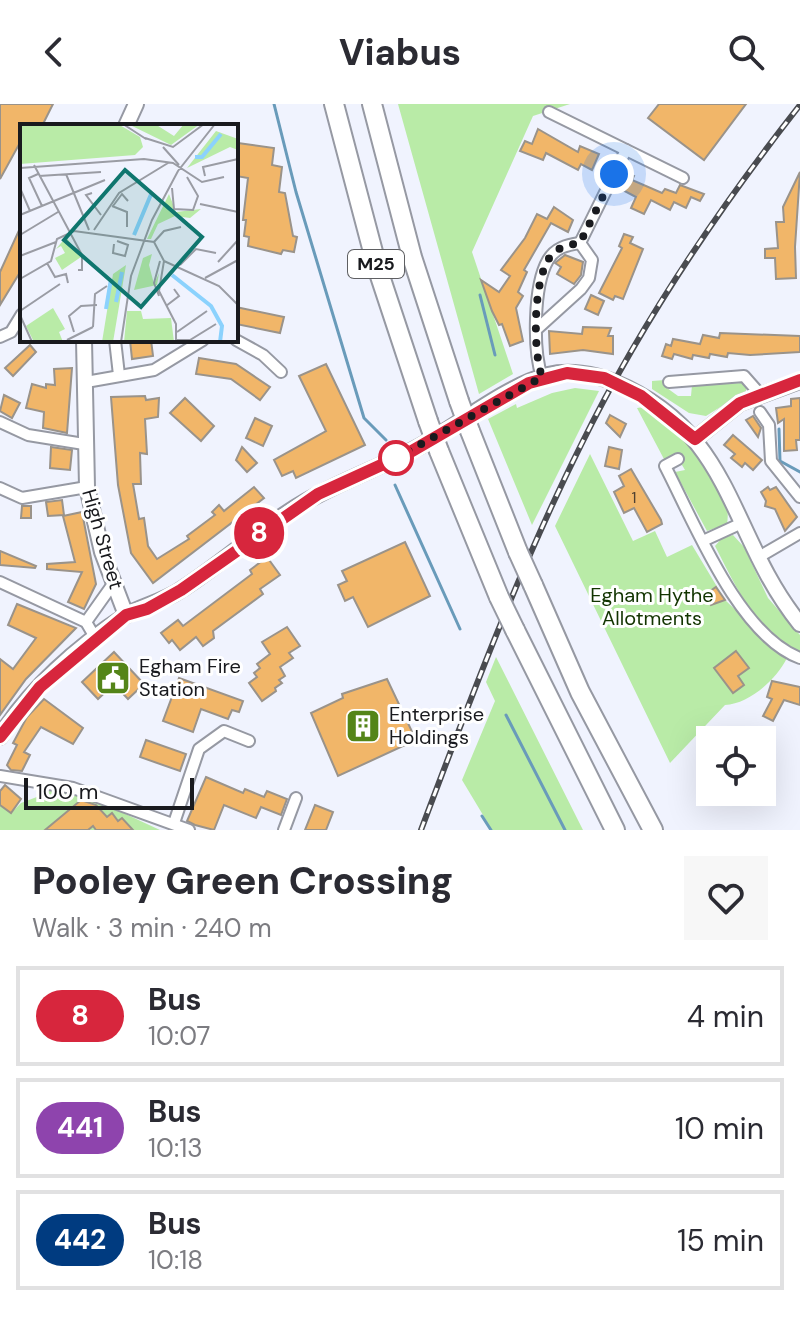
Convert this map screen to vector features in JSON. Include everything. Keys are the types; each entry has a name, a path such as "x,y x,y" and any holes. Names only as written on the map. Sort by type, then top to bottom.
{"highway":[{"name":"M25","path":"334,104 377,267 439,451 499,597 615,830"},
{"name":"M25","path":"372,104 412,257 470,431 518,552 580,692 653,830"}],"main road":[{"path":"127,124 136,104"},
{"name":"High Street","path":"0,737 40,687 126,615 113,584 87,487 84,342"},
{"path":"126,615 147,609 181,590 318,494 412,451 542,377 580,373 614,382 662,410 695,439 723,479 757,558 782,602 800,624"},
{"path":"695,439 726,412 759,393 800,381"}],"street":[{"path":"549,112 683,178"},
{"path":"542,377 534,349 542,276 548,260 557,249 580,243 626,150"},
{"path":"538,328 589,278 592,260 580,243"},
{"path":"0,337 11,332 20,317"},
{"path":"238,341 263,355 281,372"},
{"path":"115,342 119,375"},
{"path":"86,382 154,370 200,342"},
{"path":"677,384 744,376 759,393"},
{"path":"760,412 769,425 771,461 800,497"},
{"path":"0,422 28,435 84,444"},
{"path":"678,459 665,466 751,623 788,654 800,658"},
{"path":"0,488 22,498 87,487"},
{"path":"705,540 742,523"},
{"path":"757,558 800,533"},
{"path":"0,582 86,622 96,639"},
{"path":"86,622 113,584"},
{"path":"174,823 199,749 224,731 249,741"},
{"path":"0,776 73,788 189,830"},
{"path":"284,830 296,798"}],"green space":[{"path":"398,104 570,104 533,116 472,252 513,374 479,394"},
{"path":"665,380 667,388 678,396 691,396 692,385 741,383 746,386 746,391 706,416 689,413 652,389 652,381"},
{"path":"575,388 599,391 532,525 488,419 516,404 517,408 552,393"},
{"path":"644,407 686,443 712,474 722,490 727,507 727,524 707,531 675,472 685,470 676,455 665,461 637,408"},
{"name":"Egham Hythe Allotments","path":"590,454 633,541 655,531 667,557 692,545 725,600 787,658 761,689 734,704 725,705 705,726 696,726 696,736 670,763 555,526"},
{"path":"733,535 744,547 768,598 800,635 800,654 772,636 739,592 715,546 722,538"},
{"path":"496,657 583,830 492,830 462,780 495,701 486,682"},
{"path":"44,788 93,799 160,830 0,830 0,805 11,813 21,803 42,795"}],"building":[{"path":"0,104 53,104 43,124 20,124 20,143 0,179"},
{"path":"659,104 746,104 704,160 648,118"},
{"path":"538,129 578,152 580,146 599,154 592,170 581,164 578,170 546,153 543,160 520,151 525,141 532,144"},
{"path":"238,143 274,148 272,165 282,167 279,192 285,193 293,236 297,237 294,252 283,250 281,254 248,246 249,237 244,236 246,220 243,220 248,178 238,176"},
{"path":"624,171 634,176 632,180 662,193 665,189 676,193 680,185 704,194 700,201 691,197 686,208 674,202 670,210 651,200 644,214 631,208 636,197 617,187"},
{"path":"800,172 796,278 776,279 775,258 765,258 765,249 778,248 776,222 784,222 783,207"},
{"path":"554,207 573,220 568,232 551,223 524,270 527,272 518,292 523,296 516,308 523,341 510,346 481,280 499,292 510,276 501,270 525,238 537,214 547,219"},
{"path":"20,228 20,272 0,305 0,272"},
{"path":"624,234 633,237 630,243 643,249 623,299 615,296 613,300 599,293 622,248 619,246"},
{"path":"565,255 583,262 581,275 574,284 557,274 561,267 555,263"},
{"path":"591,295 604,301 598,315 585,309"},
{"path":"238,307 284,317 280,333 238,324"},
{"path":"583,327 611,328 608,336 613,336 613,354 583,350 550,354 549,331 582,334"},
{"path":"720,333 800,336 800,352 728,353 727,357 710,354 709,358 693,355 692,359 674,354 672,359 662,356 666,344 671,346 673,339 700,344 703,335 719,338"},
{"path":"130,342 151,342 153,356 132,359"},
{"path":"30,345 36,352 13,376 5,368"},
{"path":"199,358 236,364 270,387 260,400 231,379 196,374"},
{"path":"326,364 365,445 296,478 293,471 282,476 274,460 326,431 299,376"},
{"path":"72,368 67,433 43,428 44,412 26,408 32,384 46,388 46,384 55,385 54,369"},
{"path":"4,395 20,403 12,418 0,411"},
{"path":"145,396 146,400 159,398 158,417 145,419 147,454 140,453 141,484 133,484 139,519 144,518 148,546 157,559 189,539 187,536 215,515 212,512 219,505 224,511 254,487 264,498 153,583 131,553 118,485 111,397"},
{"path":"185,398 214,426 201,441 170,413"},
{"path":"800,398 800,440 796,440 797,450 784,451 784,419 778,423 776,408 791,406 791,399"},
{"path":"610,415 626,424 620,437 606,423"},
{"path":"753,416 761,428 758,437 746,420"},
{"path":"255,418 272,426 263,446 246,438"},
{"path":"733,435 762,460 753,470 745,463 742,467 731,458 735,454 724,445"},
{"path":"51,447 72,450 70,470 50,468"},
{"path":"242,447 257,463 247,472 236,460"},
{"path":"609,447 622,450 619,469 605,466"},
{"path":"631,469 661,520 662,524 647,532 634,508 624,513 614,492 624,486 619,476"},
{"path":"768,487 770,490 776,487 797,517 785,531 775,509 765,506 761,492"},
{"path":"62,500 64,515 48,516 46,502"},
{"path":"22,506 31,506 31,518 21,518"},
{"path":"82,512 96,584 84,609 68,602 82,572 47,569 47,564 75,562 63,516"},
{"path":"405,542 430,596 368,627 353,597 345,601 338,585 347,581 342,571"},
{"path":"0,551 36,566 0,565"},
{"path":"267,557 280,575 260,589 263,594 213,631 214,638 203,646 196,637 180,650 161,633 178,620 183,626 252,574 250,570"},
{"path":"716,587 725,600 711,605 706,594"},
{"path":"17,604 76,628 26,679 0,715 0,659 13,669 36,638 8,625"},
{"path":"287,627 300,646 289,653 293,658 280,667 285,676 279,680 282,683 262,701 249,683 257,677 254,673 260,668 257,664 270,654 262,642"},
{"path":"736,651 749,668 738,676 744,685 733,693 714,668"},
{"name":"Egham Fire Station","path":"114,652 144,684 128,699 114,684 98,699 82,682"},
{"path":"179,678 243,701 239,712 232,710 228,719 201,709 193,732 163,721"},
{"name":"Enterprise Holdings","path":"387,679 416,740 338,776 311,713 343,698 342,694"},
{"path":"772,681 800,687 800,705 784,700 773,721 763,716 772,699 767,697"},
{"path":"44,699 83,728 73,744 41,727 24,752 30,755 22,771 11,770 7,765 17,745 13,743 27,717"},
{"path":"146,740 186,754 180,771 140,757"},
{"path":"206,777 243,793 245,789 264,797 267,791 287,799 281,815 261,807 256,818 224,805 214,830 187,821"},
{"path":"5,785 21,799 11,813 0,805 0,791"},
{"path":"81,800 96,805 107,817 112,813 118,821 122,818 133,830 96,830 93,826 88,830 45,830"},
{"path":"315,805 333,812 326,830 305,830"}],"waterway":[{"path":"274,104 296,192 364,418 386,440"},
{"path":"480,295 495,355"},
{"path":"779,429 780,461 800,472"},
{"path":"395,485 460,629"},
{"path":"506,715 565,830"},
{"path":"482,816 491,830"}],"railway":[{"path":"421,830 516,587 558,492 604,400 682,269 800,105"}],"bus line":[{"name":"8","path":"0,737 12,717 56,671 126,615 147,609 181,590 285,514 318,494 412,451 529,383 548,375 567,373 604,378 641,396 674,419 695,439 740,403 759,393 800,380"}],"place":[{"name":"Egham Fire Station","path":"113,678"},
{"name":"Enterprise Holdings","path":"363,726"}],"route":[{"path":"396,458 542,377 534,349 542,276 548,260 557,249 580,243 614,174"}]}
